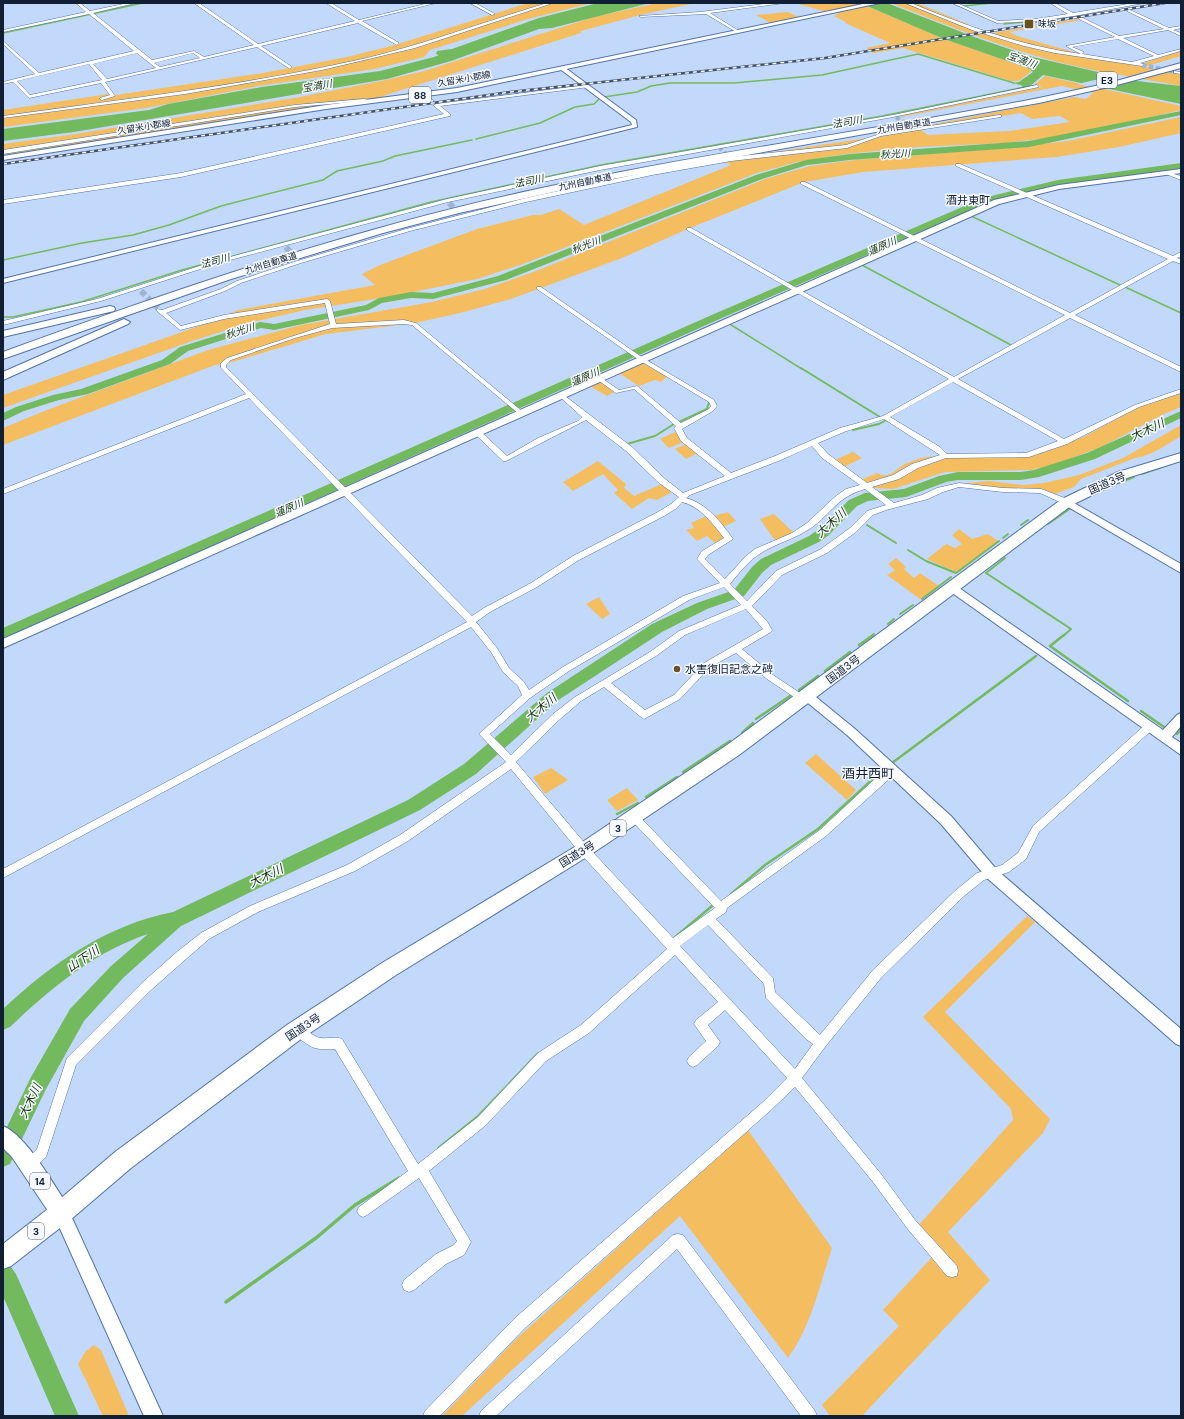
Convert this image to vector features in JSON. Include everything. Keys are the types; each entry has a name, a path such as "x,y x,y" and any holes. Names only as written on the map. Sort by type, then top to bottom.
{"highway":[{"name":"九州自動車道","path":"3,348 110,309 240,265 403,218 497,195 669,160 978,107 1069,89 1141,66 1181,60"},
{"name":"九州自動車道","path":"3,356 138,306 298,259 439,215 602,178 986,111 1079,92 1181,65"},
{"path":"3,376 154,309 298,259"},
{"path":"3,334 31,329 90,311 110,309"},
{"name":"国道3号","path":"7,1254 61,1213 123,1160 223,1084 298,1030 389,969 584,850 734,750 1068,502 1107,482 1146,467 1181,457"}],"main road":[{"name":"久留米小郡線","path":"3,158 423,95 877,3"},
{"name":"14","path":"3,1135 19,1150 61,1213"}],"street":[{"path":"78,3 159,69"},
{"path":"3,31 134,3"},
{"path":"196,3 290,68"},
{"path":"328,3 397,44"},
{"path":"14,81 29,97 159,69 360,22 434,3"},
{"path":"472,3 493,14"},
{"path":"3,117 240,83 330,67 405,49 551,3"},
{"path":"641,16 706,12 782,3"},
{"path":"907,3 971,28 1018,43 1048,50 1141,66 1158,57 1181,50"},
{"path":"954,3 997,22"},
{"path":"1052,3 1073,14"},
{"path":"991,24 997,22 1021,22 1125,8 1142,3"},
{"path":"1125,8 1181,35"},
{"path":"706,12 738,32"},
{"path":"1080,18 1158,57"},
{"path":"971,28 984,25"},
{"path":"1141,66 1084,54 1068,46 1181,27"},
{"path":"3,42 38,75"},
{"path":"3,83 138,52"},
{"path":"151,62 194,52 203,58"},
{"path":"50,110 113,96 103,82 105,81 91,64"},
{"path":"3,281 635,126 634,121 562,68"},
{"path":"3,202 181,175 448,115 436,105 587,86"},
{"path":"3,323 73,307 139,289 217,262 285,246 366,221 448,202 600,168 894,117 1037,86"},
{"path":"423,95 431,101"},
{"path":"3,152 295,106 364,100 371,102"},
{"path":"332,324 327,301 224,317 180,328 160,311 223,290 298,259 461,215 584,187 730,158 843,147 880,135 999,116"},
{"path":"958,165 1181,262"},
{"path":"3,644 598,378 997,202 1059,187 1181,171"},
{"path":"1168,172 1181,178"},
{"path":"803,183 1181,370"},
{"path":"689,229 1064,442"},
{"path":"3,874 472,622 487,610 534,585 576,558 661,514 682,498 730,476 778,458 842,430 867,424 885,417 1181,254"},
{"path":"539,288 641,359 712,401 714,406 711,410 678,428 684,439 730,476"},
{"path":"521,413 414,324 404,322 332,324 293,336 226,361 223,367 472,622 494,650 506,670 521,684 527,696"},
{"path":"598,378 618,392 635,387 680,426"},
{"path":"952,1271 911,1224 877,1178 795,1078 584,850 512,762 484,734 527,696 566,669 686,598 725,584 749,558 758,551 795,535 810,525 839,498 849,491 896,477 915,466 944,456 1026,455 1064,442 1137,406 1181,391"},
{"path":"3,492 250,395"},
{"path":"561,395 586,417 629,449 682,498 690,501 703,511 729,539 705,553 701,559 768,627 768,630 707,664 677,697 644,715 605,683"},
{"path":"477,432 506,459 541,440 580,422 586,417"},
{"path":"885,417 937,449 944,456"},
{"path":"813,442 825,456 890,504"},
{"path":"30,1166 42,1153 71,1062 147,986 205,936 254,908 351,868 404,838 512,762 556,717 578,699 653,654 682,633 746,606 753,601 770,580 779,573 824,551 854,530 870,513 890,504 925,497 940,490 959,485 1003,490 1041,491 1068,502 1181,568"},
{"path":"952,587 1181,750"},
{"path":"736,648 770,676 805,698 851,732 946,820 992,874 1181,1039"},
{"path":"1164,737 1181,718"},
{"path":"430,1416 520,1323 767,1106 795,1078 821,1043 877,974 960,893 982,876 1005,869 1022,856 1036,829 1149,727"},
{"path":"363,1211 418,1171 482,1121 542,1056 585,1029 666,958 673,947 722,909 720,907 822,833 870,788 893,771"},
{"path":"634,817 720,907"},
{"path":"709,919 769,982 770,994 810,1035 821,1043"},
{"path":"693,1061 714,1042 700,1024 725,1003"},
{"path":"298,1030 316,1044 338,1043 418,1171 465,1242 459,1250 441,1259 409,1285"},
{"path":"61,1213 154,1416"},
{"path":"486,1416 678,1240 810,1416"}],"shaded area":[{"path":"528,3 592,3 528,19 430,50 424,57 375,69 258,86 146,108 3,127 3,110 263,73 347,57 395,45"},
{"path":"657,3 695,3 640,15 581,31 581,33 383,96 383,98 3,155 3,144 76,134 300,97 386,80 424,71 594,17"},
{"path":"795,3 860,3 944,39 1033,70 1019,81 1011,81 903,48 874,53 866,48 890,43 845,23 846,22 834,16 840,12 835,10 823,11"},
{"path":"891,3 917,3 970,25 968,27 987,34 1077,19 1082,20 1009,32 1017,36 1081,54 1181,74 1181,86 1060,63 985,39"},
{"path":"788,12 799,17 771,23 756,15"},
{"path":"1181,51 1181,56 1147,66 1141,64"},
{"path":"1045,76 1181,106 1181,110 1113,126 1055,137 1006,143 918,147 845,154 797,162 757,173 523,264 477,279 389,297 305,310 253,322 195,340 3,408 3,395 199,326 238,310 375,285 362,274 380,265 477,229 533,215 541,215 559,209 584,225 731,165 725,162 738,159 740,157 921,130 928,135 1009,131 1070,122 1060,116 1032,119 1021,113 918,129 914,128 1074,97 1086,99 1093,93 1062,86 900,116 1042,87 1035,84"},
{"path":"1181,117 1181,133 1119,147 1056,157 863,172 804,182 690,228 622,258 511,299 460,313 415,323 326,334 229,363 215,365 3,445 3,428 208,350 301,325 432,302 485,289 536,271 765,179 810,166 855,160 1007,148 1068,141"},
{"path":"638,363 645,364 668,376 661,382 655,380 639,386 617,372"},
{"path":"598,380 616,391 607,396 588,385"},
{"path":"1181,393 1181,407 1164,414 1101,447 1053,465 1031,470 945,472 893,489 874,488 861,480 877,473 889,475 905,464 925,457 1024,457 1050,450 1085,436 1139,407"},
{"path":"1181,425 1181,436 1159,449 1147,455 1135,458 1081,479 1074,487 1055,494 1042,489 1003,489 959,484 988,481 1023,485 1044,483 1079,475 1123,458"},
{"path":"675,432 684,442 669,448 660,439"},
{"path":"686,444 698,453 686,459 675,449"},
{"path":"853,452 862,458 844,467 835,460"},
{"path":"598,461 626,484 624,488 634,496 662,484 672,492 657,500 649,498 632,509 614,493 618,490 603,474 573,491 563,482"},
{"path":"728,512 736,521 723,527 714,516"},
{"path":"774,514 794,533 776,542 760,519"},
{"path":"706,516 725,537 715,543 707,536 697,541 686,530 694,528 691,523"},
{"path":"959,529 972,539 988,534 998,541 956,572 927,559 946,544 955,548 962,544 952,535"},
{"path":"896,558 906,567 904,569 914,578 920,573 939,586 920,599 887,575 895,570 888,564"},
{"path":"599,597 610,614 602,619 586,604"},
{"path":"816,754 856,790 847,800 805,763"},
{"path":"551,768 568,780 545,794 533,777"},
{"path":"627,788 638,800 617,811 607,800"},
{"path":"1027,916 1035,922 945,1012 1050,1119 1043,1133 948,1232 990,1280 862,1416 830,1416 822,1405 899,1326 883,1310 934,1255 917,1227 1013,1120 1011,1109 923,1017"},
{"path":"748,1130 832,1248 809,1319 796,1346 788,1358 680,1216 462,1416 442,1416 515,1340"},
{"path":"94,1345 101,1350 129,1416 103,1416 78,1364 85,1352"}],"water":[{"name":"宝満川","path":"598,3 650,3 552,28 539,29 451,61 387,79 74,132 3,141 3,129 149,110 168,104 262,87 380,71 434,57 439,55 436,54 437,51 452,49 539,18"},
{"name":"宝満川","path":"860,3 887,3 977,38 1033,57 1137,81 1181,86 1181,104 1043,75 1025,89 1021,85 1012,83 1019,82 1033,72 1030,69 944,39"}],"pier":[{"path":"1118,75 1141,79 1101,89 1077,84"}],"waterway":[{"path":"3,33 143,3"},
{"path":"964,6 992,3"},
{"path":"1004,24 1024,22"},
{"path":"604,97 637,92 651,86 670,83 734,83 822,75 918,54 1014,83"},
{"name":"法司川","path":"3,317 13,317 81,302 182,270 431,202 601,165 882,116 1025,87"},
{"path":"476,139 540,123 575,107 594,104 599,99"},
{"name":"秋光川","path":"3,418 20,409 57,397 84,392 166,362 184,349 260,325 274,327 369,307 379,301 411,295 433,296 502,278 759,177 806,163 850,157 1029,144 1070,137 1181,113"},
{"path":"3,260 82,243 133,235 169,225 221,206 323,180 337,171 383,161 395,156 472,140"},
{"name":"蓮原川","path":"3,634 718,316 986,200 1034,187 1107,175 1181,166"},
{"path":"971,216 1120,285"},
{"path":"860,264 1011,345"},
{"path":"1125,287 1181,313"},
{"path":"728,323 802,369"},
{"path":"801,368 880,417"},
{"path":"679,422 707,409 709,402"},
{"name":"大木川","path":"175,920 414,805 470,769 552,697 657,628 702,606 739,593 757,570 766,562 814,539 824,532 853,503 865,497 906,493 943,479 958,476 1021,476 1035,474 1091,456 1181,414"},
{"path":"853,430 879,424 886,420 888,421"},
{"path":"629,446 627,444 655,436 674,424"},
{"path":"1142,474 1162,467"},
{"path":"1103,489 1134,477"},
{"path":"1048,524 1071,508"},
{"path":"1021,525 1028,520"},
{"path":"867,525 896,543"},
{"path":"1003,538 1008,534"},
{"path":"908,550 926,561 956,573 999,541"},
{"path":"1005,558 986,573 1071,629 1063,636"},
{"path":"922,599 951,577"},
{"path":"900,614 913,605"},
{"path":"888,624 894,619"},
{"path":"859,645 873,635"},
{"path":"1064,635 1050,646 1128,701"},
{"path":"825,671 850,652"},
{"path":"892,763 1036,656"},
{"path":"799,690 818,676"},
{"path":"756,719 790,696"},
{"path":"1141,711 1164,727"},
{"path":"742,733 753,723"},
{"path":"1177,734 1181,729"},
{"path":"683,772 730,741"},
{"path":"731,894 765,865 818,829 884,769"},
{"path":"646,797 677,777"},
{"path":"617,814 638,803"},
{"path":"674,938 712,906"},
{"name":"山下川","path":"3,1021 39,988 82,957 128,932 152,924 175,920"},
{"name":"大木川","path":"3,1157 38,1084 77,1015 117,972 130,962 175,920"},
{"path":"439,1148 479,1116 538,1054"},
{"path":"226,1302 316,1238 355,1205 399,1178"},
{"name":"大木川","path":"3,1275 8,1282 67,1416"}],"tunnel":[{"path":"1142,65 1176,72"},
{"path":"896,117 911,128"},
{"path":"719,147 729,157"},
{"path":"449,203 460,214"},
{"path":"286,247 296,259"},
{"path":"141,291 159,309"}],"railway":[{"path":"3,164 510,92 825,58 1165,3"}],"place":[{"name":"味坂","path":"1029,24"},
{"name":"水害復旧記念之碑","path":"677,669"}],"district":[{"name":"酒井東町","path":"968,200"},
{"name":"酒井西町","path":"868,773"}]}
